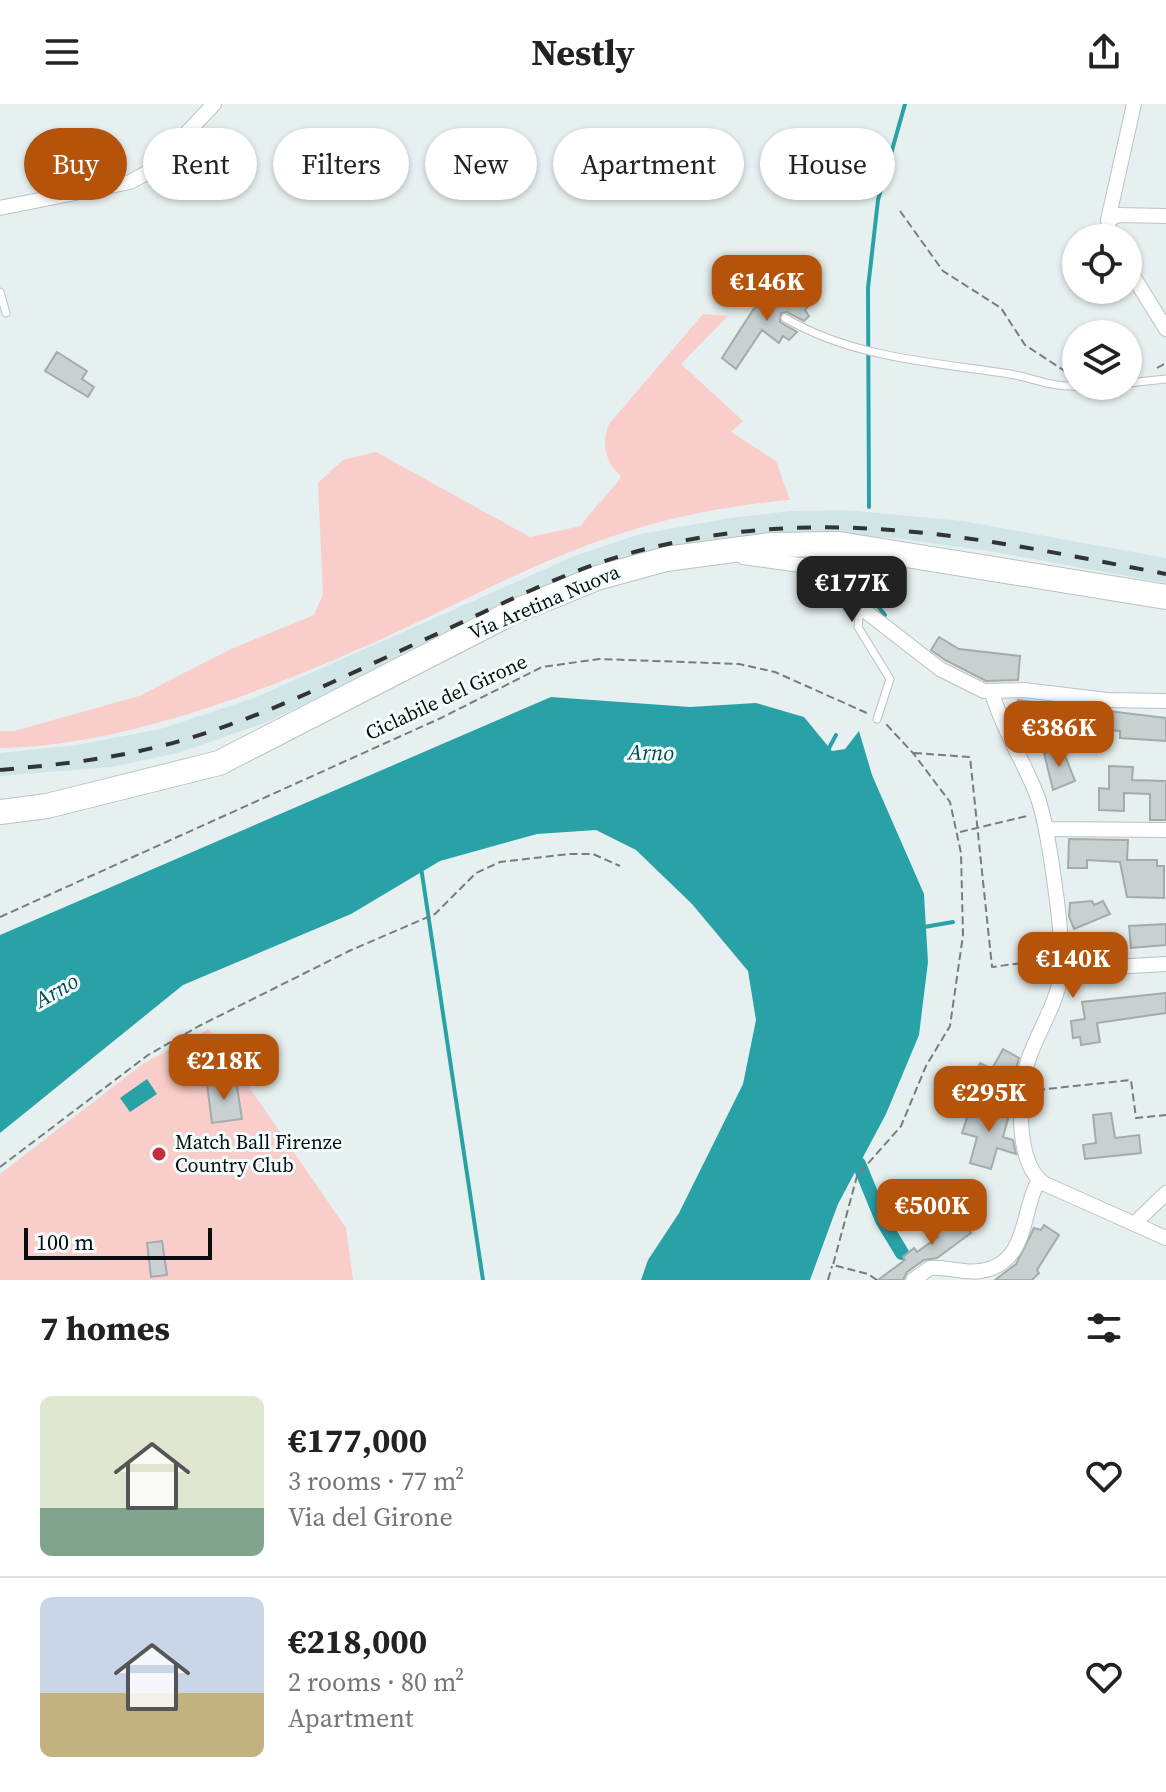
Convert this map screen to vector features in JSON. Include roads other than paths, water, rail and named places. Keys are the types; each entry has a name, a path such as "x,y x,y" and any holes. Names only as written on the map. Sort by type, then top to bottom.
{"main road":[{"name":"Via Aretina Nuova","path":"0,812 47,806 219,763 511,613 630,567 771,545 839,544 1166,597"}],"street":[{"path":"0,208 130,182 152,170 214,104"},
{"path":"1108,224 1134,104"},
{"path":"1108,220 1118,215 1166,216"},
{"path":"1142,290 1166,329"},
{"path":"707,553 807,566 952,677 992,693 1014,750 1036,794 1046,829 1058,965 1027,1063 1023,1091 1024,1146 1029,1166 1039,1180 1166,1238"},
{"path":"992,693 998,689 1024,690 1107,700 1166,701"},
{"path":"1046,829 1166,830"},
{"path":"1058,965 1166,964"},
{"path":"913,1280 930,1268 972,1272 995,1266 1024,1232 1039,1180"},
{"path":"1134,1224 1166,1193"}],"lane":[{"path":"0,292 6,313"},
{"path":"785,318 819,338 859,350 1019,376 1062,388"},
{"path":"1142,382 1166,379"},
{"path":"860,607 858,627 890,679 877,719"}],"water":[{"name":"Arno","path":"551,697 690,707 756,703 804,717 832,751 845,749 859,731 872,775 924,894 928,962 919,1035 886,1114 838,1204 810,1280 641,1280 648,1260 679,1213 743,1084 756,1020 748,971 692,904 636,850 596,830 537,834 440,861 351,914 183,985 0,1133 0,935"},
{"path":"147,1079 157,1094 130,1112 120,1098"}],"waterway":[{"path":"869,507 868,288 878,200 905,104"},
{"path":"865,558 862,586 885,615"},
{"path":"828,750 836,735"},
{"path":"421,867 483,1280"},
{"path":"924,927 953,922"},
{"path":"859,1164 882,1220 902,1253"}],"railway":[{"path":"0,770 118,755 227,726 295,699 567,575 654,547 721,534 785,528 911,532 1036,549 1166,574"}],"place":[{"name":"Match Ball Firenze Country Club","path":"159,1154"}]}
